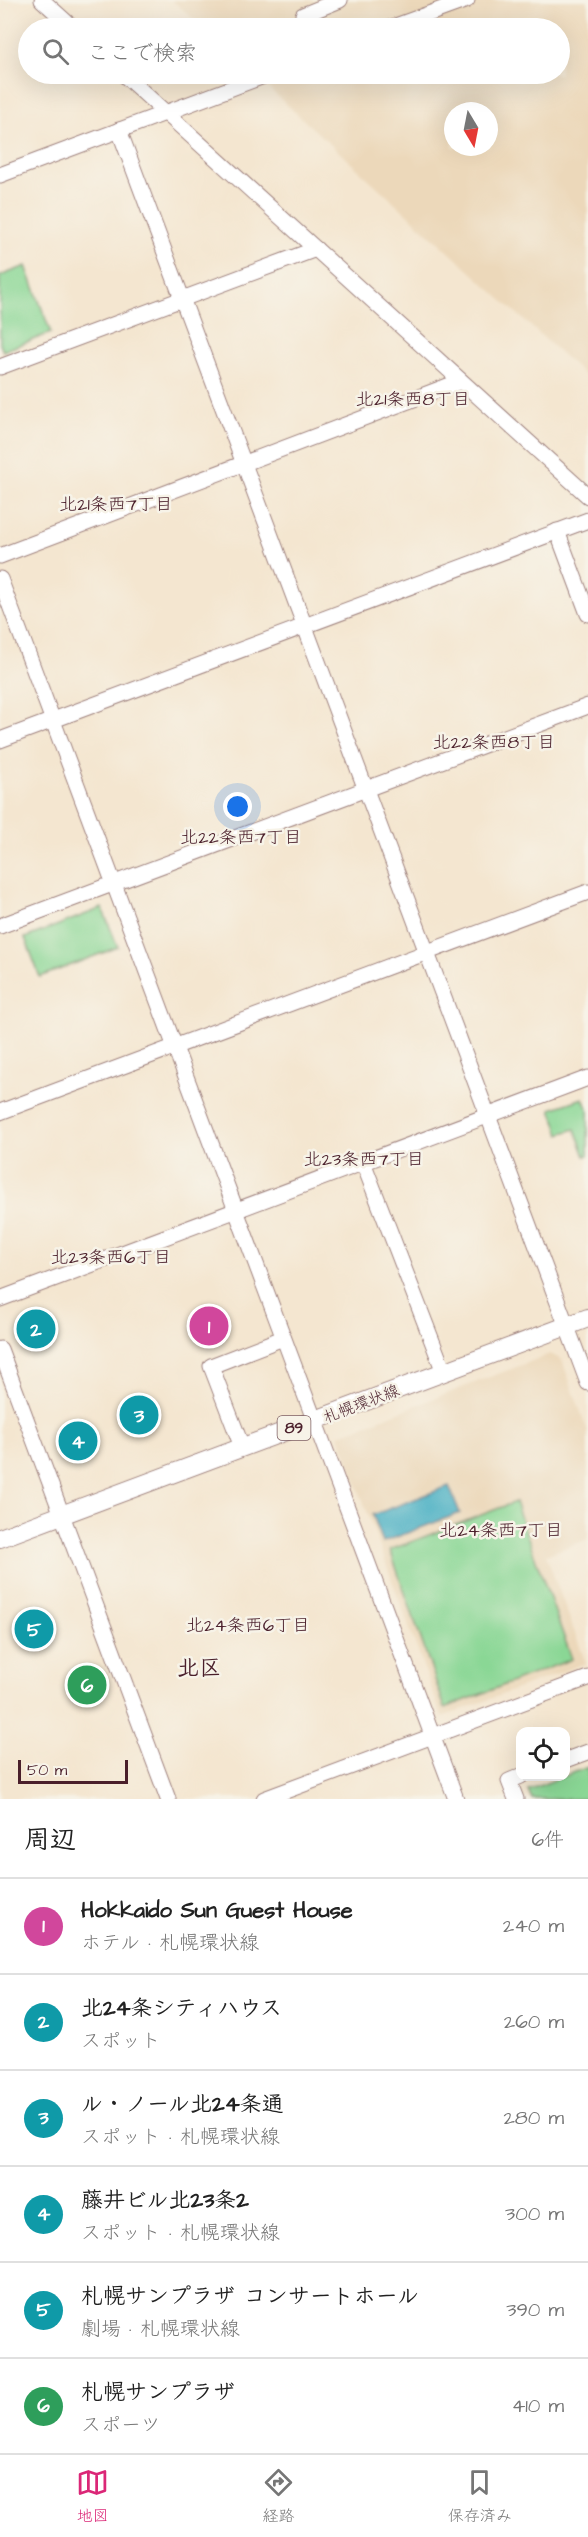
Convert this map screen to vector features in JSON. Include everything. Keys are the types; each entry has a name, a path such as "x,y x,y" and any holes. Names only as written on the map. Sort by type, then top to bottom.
{"main road":[{"name":"札幌環状線","path":"0,1538 588,1318"}],"street":[{"path":"42,0 63,18"},
{"path":"303,15 340,0"},
{"path":"418,18 467,0"},
{"path":"134,84 588,495"},
{"path":"0,175 242,84"},
{"path":"119,130 588,1383"},
{"path":"0,367 316,249"},
{"path":"0,556 461,381"},
{"path":"0,740 588,520"},
{"path":"557,531 588,614"},
{"path":"0,579 456,1799"},
{"path":"0,926 588,706"},
{"path":"0,1112 588,892"},
{"path":"0,1299 588,1078"},
{"path":"363,1162 444,1372"},
{"path":"242,1447 210,1366 283,1338"},
{"path":"0,1349 168,1799"},
{"path":"264,1799 588,1677"},
{"path":"570,1759 588,1752"},
{"path":"516,1778 509,1781 516,1799"}],"shaded area":[{"path":"172,0 588,0 588,378 264,84 570,84 570,18 193,18"},
{"path":"550,1354 562,1360 588,1432 588,1539 546,1555 586,1663 442,1717 339,1435"}],"green space":[{"path":"26,266 51,333 3,351 0,344 0,276"},
{"path":"102,908 118,947 40,977 25,938"},
{"path":"583,1098 588,1110 588,1155 585,1156 575,1129 560,1134 551,1109"},
{"path":"515,1502 572,1659 445,1708 390,1550"},
{"path":"588,1767 588,1799 532,1799 528,1790 551,1781 570,1781 570,1774"}],"water":[{"path":"449,1486 460,1513 383,1542 373,1515"}],"place":[{"name":"Hokkaido Sun Guest House","path":"209,1326"},
{"name":"北24条シティハウス","path":"36,1329"},
{"name":"ル・ノール北24条通","path":"139,1415"},
{"name":"藤井ビル北23条2","path":"78,1441"},
{"name":"札幌サンプラザ コンサートホール","path":"34,1629"},
{"name":"札幌サンプラザ","path":"87,1685"}],"district":[{"name":"北21条西8丁目","path":"413,399"},
{"name":"北21条西7丁目","path":"116,504"},
{"name":"北22条西8丁目","path":"494,742"},
{"name":"北22条西7丁目","path":"241,837"},
{"name":"北23条西7丁目","path":"364,1159"},
{"name":"北23条西6丁目","path":"111,1257"},
{"name":"北24条西7丁目","path":"501,1530"},
{"name":"北24条西6丁目","path":"248,1625"},
{"name":"北区","path":"199,1667"}]}
